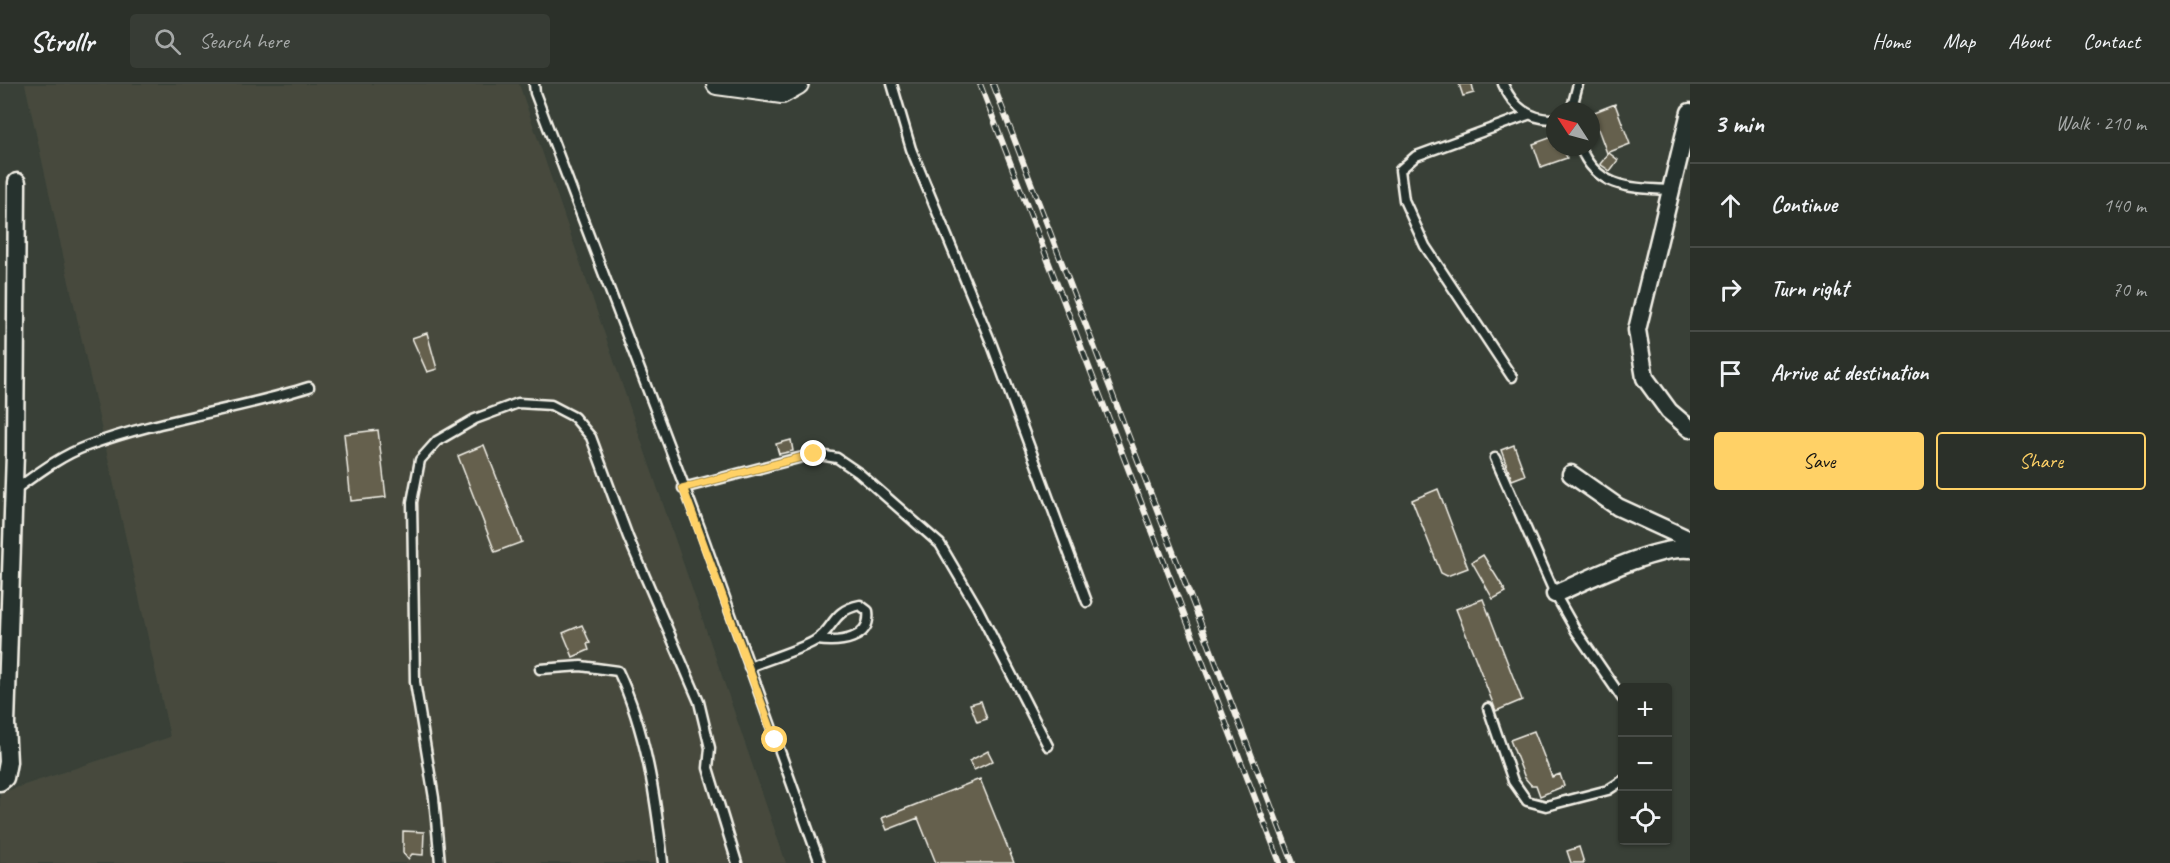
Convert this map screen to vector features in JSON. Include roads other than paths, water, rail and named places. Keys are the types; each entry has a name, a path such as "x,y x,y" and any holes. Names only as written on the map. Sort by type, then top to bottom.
{"street":[{"path":"717,84 782,93 798,84"},
{"path":"1690,112 1638,330 1645,378 1668,411 1690,429"},
{"path":"0,782 5,778 8,762 6,724 13,491 17,182"},
{"path":"1571,474 1618,507 1689,546"},
{"path":"1555,594 1612,569 1689,546"}],"lane":[{"path":"534,84 535,93 820,863"},
{"path":"891,84 911,148 992,345 1088,602"},
{"path":"1503,84 1508,96 1528,115"},
{"path":"1573,102 1578,84"},
{"path":"1512,377 1425,246 1404,200 1400,170 1416,156 1528,115 1546,118"},
{"path":"1584,156 1587,164 1608,182 1637,188 1671,190"},
{"path":"13,491 51,464 86,446 148,428 248,406 309,387"},
{"path":"440,863 434,798 415,682 412,502 420,460 437,441 475,419 518,403 551,405 574,417 591,436 628,537 699,702 710,748 708,768 737,863"},
{"path":"683,488 814,454 837,458 859,473 940,544 978,609 1048,746"},
{"path":"1495,458 1555,594 1576,631 1618,691"},
{"path":"749,667 817,640 846,641 865,630 869,620 868,611 860,605 840,613 817,640"},
{"path":"540,669 581,666 618,671 631,698 657,806 663,863"},
{"path":"1488,708 1512,781 1527,801 1546,806 1608,790 1618,785"}],"railway":[{"path":"980,84 1280,863"},
{"path":"993,84 1293,863"}]}
